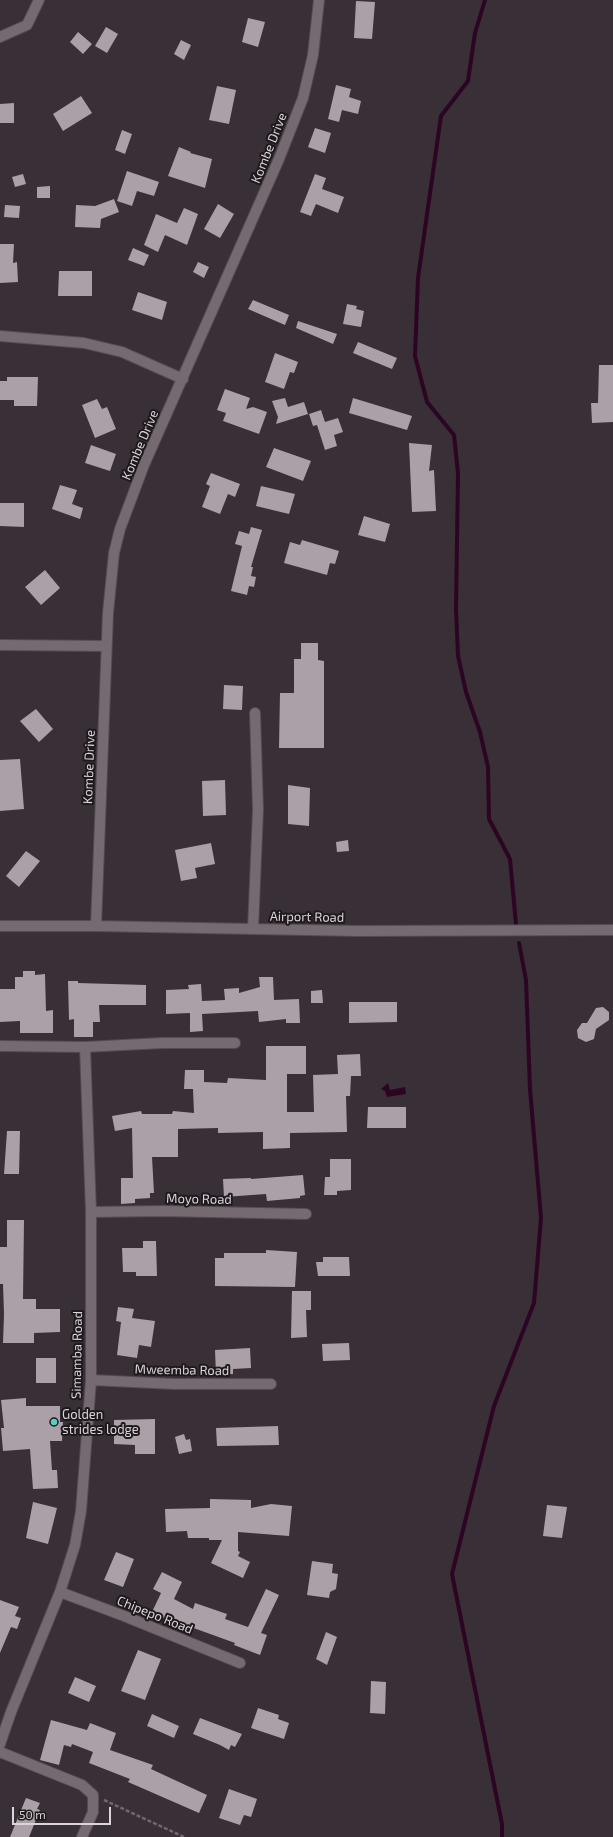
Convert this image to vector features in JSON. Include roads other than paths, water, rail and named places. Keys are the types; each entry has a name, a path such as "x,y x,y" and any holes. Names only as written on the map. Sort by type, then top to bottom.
{"street":[{"path":"0,37 27,25 39,0"},
{"name":"Kombe Drive","path":"96,926 106,646 114,553 120,529 144,465 279,159 303,98 313,55 319,0"},
{"path":"0,336 84,343 114,350 183,379"},
{"path":"0,645 106,646"},
{"path":"252,929 258,810 255,713"},
{"name":"Airport Road","path":"0,926 96,926 358,931 613,930"},
{"path":"0,1046 85,1047 162,1043 235,1043"},
{"name":"Simamba Road","path":"0,1744 11,1712 60,1592 75,1545 81,1511 91,1380 91,1212 85,1047"},
{"name":"Moyo Road","path":"91,1212 162,1211 306,1214"},
{"name":"Mweemba Road","path":"91,1380 174,1384 272,1384"},
{"name":"Chipepo Road","path":"60,1592 240,1663"},
{"path":"0,1752 82,1785 93,1795 93,1812 82,1837"}],"waterway":[{"path":"485,0 475,33 468,81 441,116 418,278 415,356 427,402 454,435 458,473 456,609 458,656 466,692 480,732 488,767 489,819 510,859 516,924"},
{"path":"502,1837 502,1824 452,1574 494,1406 534,1303 541,1218 530,1089 526,980 519,943"}],"place":[{"name":"Golden strides lodge","path":"54,1422"}]}
